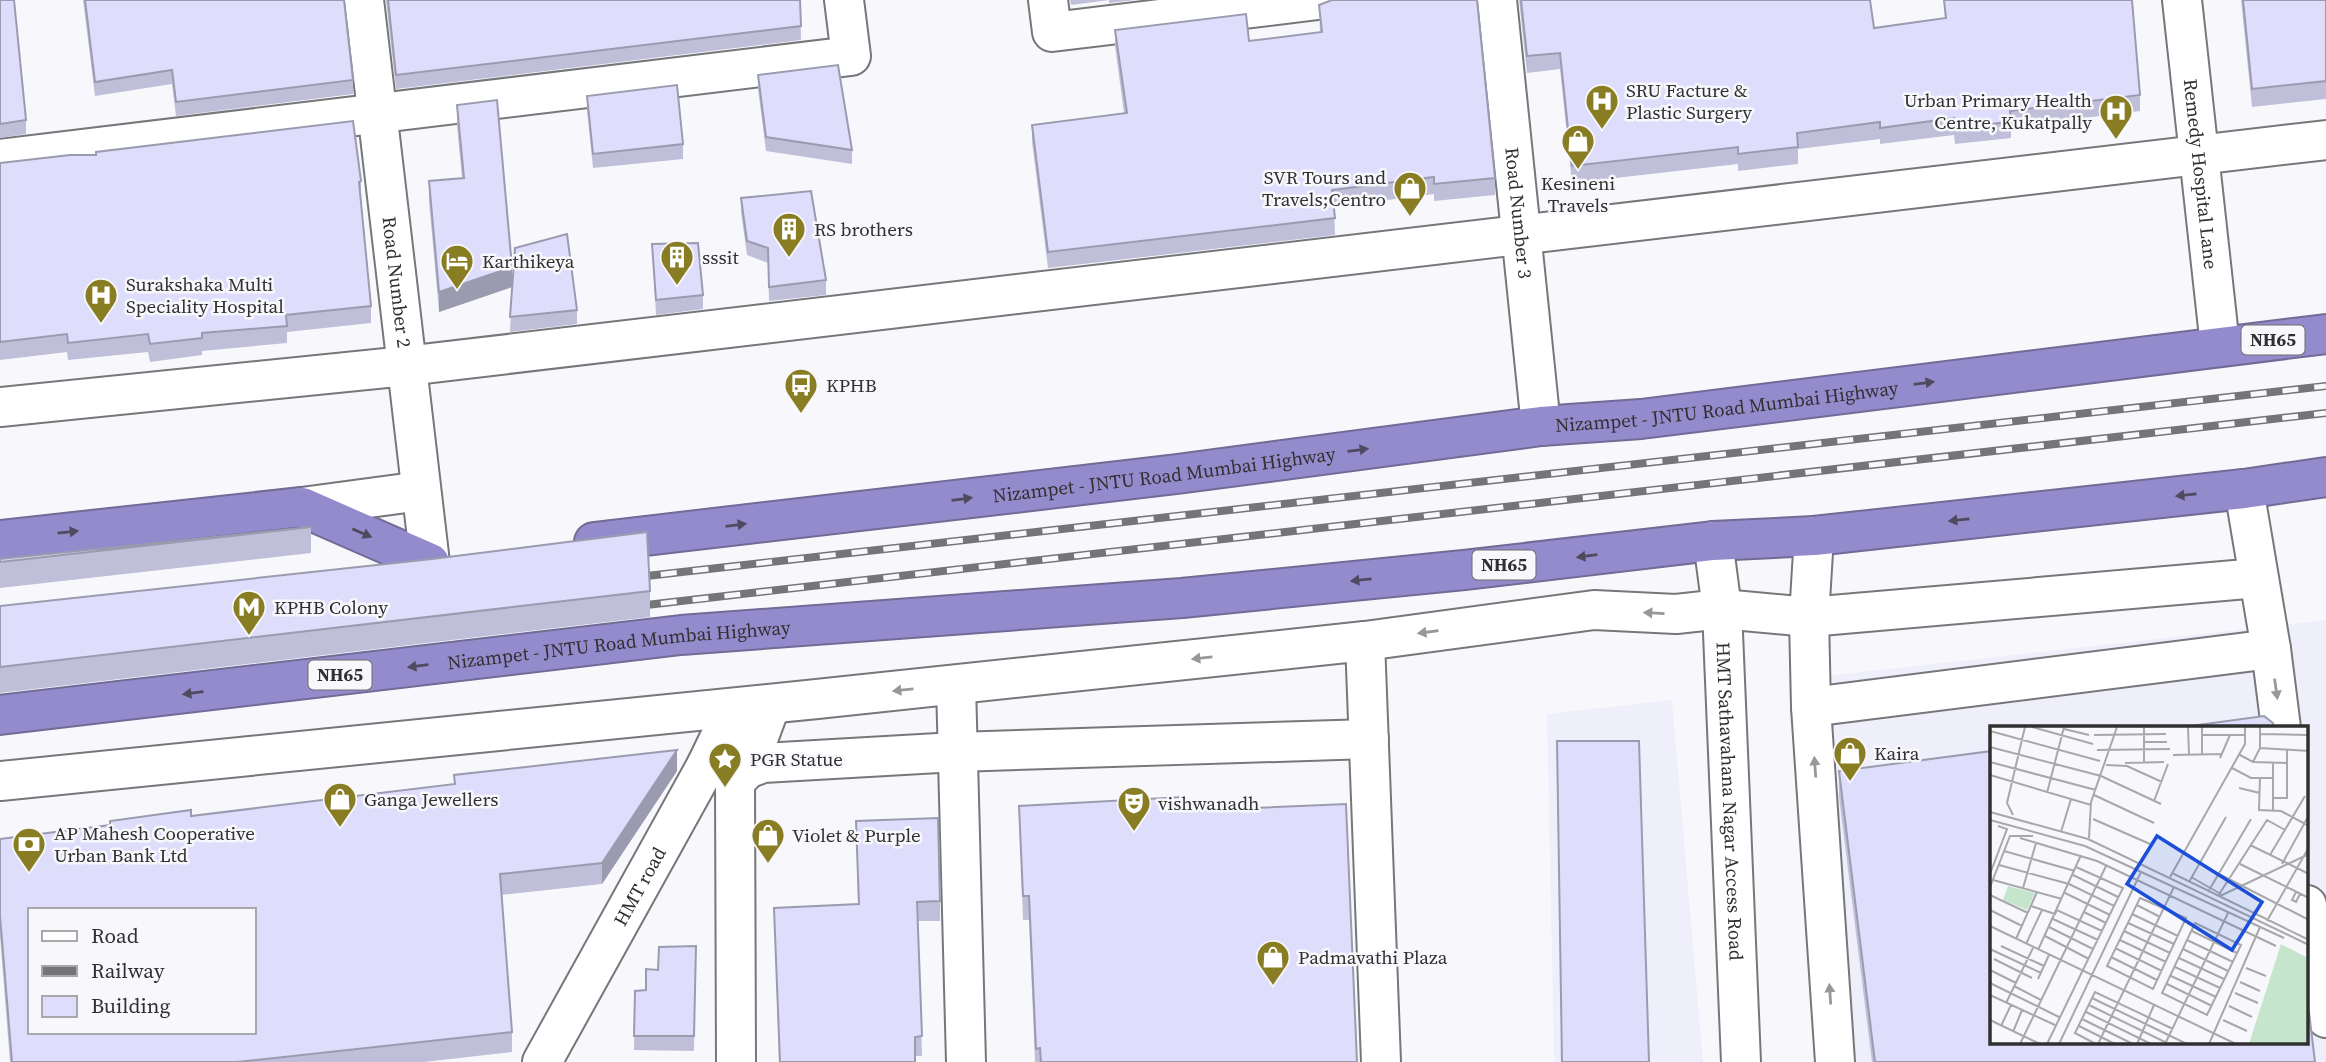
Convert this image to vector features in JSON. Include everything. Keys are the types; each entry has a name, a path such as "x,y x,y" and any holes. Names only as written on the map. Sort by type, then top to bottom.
{"highway":[{"name":"Nizampet - JNTU Road Mumbai Highway","path":"562,547 1177,474 1541,426 1641,419 2326,334"},
{"name":"Nizampet - JNTU Road Mumbai Highway","path":"0,715 681,635 1182,598 1464,570 1713,541 1814,536 2244,489 2326,477"},
{"path":"0,540 302,507 430,563"},
{"path":"361,570 470,558"}],"street":[{"name":"Road Number 2","path":"365,0 430,563"},
{"path":"0,159 851,56 844,0"},
{"path":"1048,0 1052,32 1318,0"},
{"name":"Road Number 3","path":"1497,0 1541,426"},
{"name":"Remedy Hospital Lane","path":"2182,0 2220,346"},
{"path":"0,407 406,366 2326,140"},
{"path":"2244,489 2271,649 2281,726"},
{"path":"302,507 421,491"},
{"path":"1814,536 1809,617 1811,707 1835,1062"},
{"name":"HMT Sathavahana Nagar Access Road","path":"1713,541 1722,609 1741,1062"},
{"path":"0,781 956,685 1364,641 1594,610 1676,614 1722,609 1809,617 2258,578"},
{"path":"1364,641 1381,1062"},
{"path":"1811,707 2271,649"},
{"path":"956,685 966,1062"},
{"path":"736,1062 735,782 747,769 771,704"},
{"name":"HMT road","path":"542,1062 706,766 734,708"},
{"path":"706,766 747,769 762,764 956,751 1369,739"},
{"path":"2308,911 2326,1018"}],"shaded area":[{"path":"2326,620 2326,1062 1843,1062 1825,676"},
{"path":"1672,700 1703,1062 1554,1062 1547,714"}],"building":[{"path":"0,0 14,0 26,120 0,124"},
{"path":"85,0 344,0 353,80 176,102 172,70 95,82"},
{"path":"388,0 800,0 801,26 396,75"},
{"path":"1332,0 1477,0 1495,178 1434,184 1434,177 1332,190 1335,218 1048,252 1032,125 1127,113 1115,30 1246,14 1249,41 1322,32 1319,5"},
{"path":"1521,0 1870,0 1874,28 1946,18 1944,0 2132,0 2140,95 2010,111 2011,122 1955,127 1954,118 1880,128 1880,122 1797,133 1798,147 1738,154 1738,147 1572,166 1560,53 1527,56"},
{"path":"2243,0 2326,0 2326,81 2252,89"},
{"path":"838,65 852,150 766,137 758,75"},
{"path":"677,85 683,144 593,154 587,96"},
{"path":"497,100 512,267 439,292 429,181 464,178 457,105"},
{"path":"353,121 361,181 371,306 286,315 287,326 202,333 202,338 150,344 148,334 68,343 67,334 0,342 0,163 70,155 96,155 96,152"},
{"name":"RS brothers","path":"811,191 826,280 769,287 768,248 747,241 741,198"},
{"path":"567,234 577,310 510,317 515,248"},
{"name":"sssit","path":"698,243 703,295 656,300 652,244"},
{"path":"311,527 0,562 0,559"},
{"path":"647,532 650,591 0,667 0,606 432,559"},
{"path":"2264,716 2274,726 2191,726"},
{"path":"1557,741 1639,741 1649,1062 1562,1062"},
{"path":"677,750 602,863 500,874 512,1032 237,1062 12,1062 0,916 0,839 110,825 110,821 191,810 191,816 455,784 454,775"},
{"path":"1990,751 1990,1044 2308,1044 2308,1004 2315,1062 1875,1062 1839,771"},
{"path":"1183,797 1184,811 1346,804 1357,1062 1041,1062 1040,1048 1036,1049 1029,896 1023,896 1019,806"},
{"path":"938,818 940,901 917,902 922,1036 915,1037 915,1062 780,1062 774,908 859,904 856,821"},
{"path":"696,946 694,1036 634,1036 635,991 646,990 646,969 658,970 659,947"}],"railway":[{"path":"629,578 2326,386"},
{"path":"629,607 2326,413"}],"place":[{"name":"SRU Facture & Plastic Surgery","path":"1602,131"},
{"name":"Urban Primary Health Centre, Kukatpally","path":"2116,141"},
{"name":"Kesineni Travels","path":"1578,171"},
{"name":"SVR Tours and Travels;Centro","path":"1410,218"},
{"name":"RS brothers","path":"789,259"},
{"name":"sssit","path":"677,287"},
{"name":"Karthikeya","path":"457,291"},
{"name":"Surakshaka Multi Speciality Hospital","path":"101,325"},
{"name":"KPHB","path":"801,415"},
{"name":"KPHB Colony","path":"249,637"},
{"name":"Kaira","path":"1850,783"},
{"name":"PGR Statue","path":"725,789"},
{"name":"Ganga Jewellers","path":"340,829"},
{"name":"vishwanadh","path":"1134,833"},
{"name":"Violet & Purple","path":"768,865"},
{"name":"AP Mahesh Cooperative Urban Bank Ltd","path":"29,874"},
{"name":"Padmavathi Plaza","path":"1273,987"}]}
